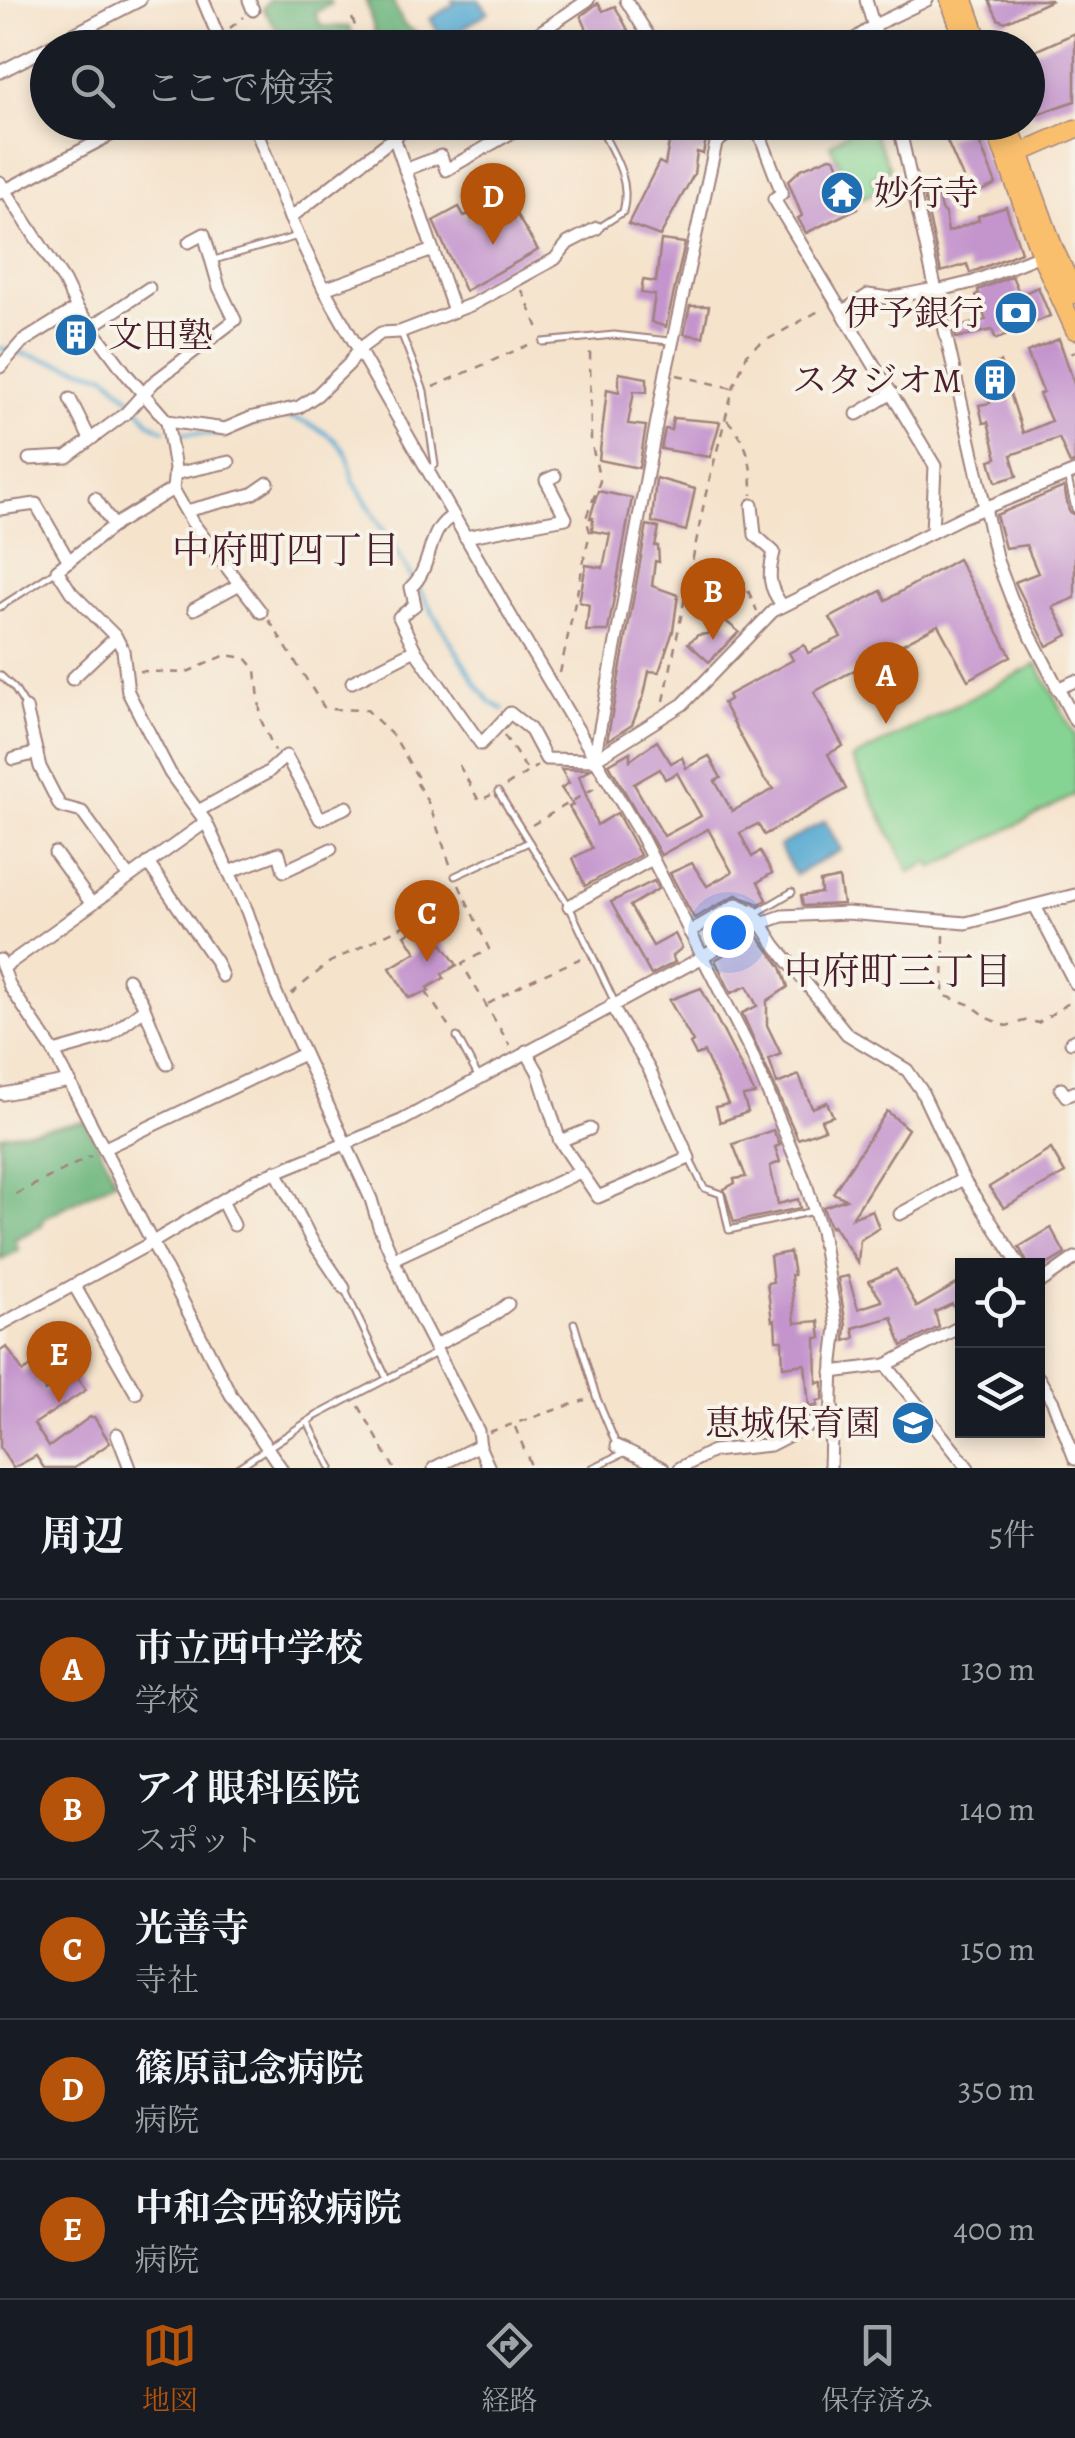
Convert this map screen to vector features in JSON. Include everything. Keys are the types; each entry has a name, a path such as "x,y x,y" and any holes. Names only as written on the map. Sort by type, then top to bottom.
{"main road":[{"path":"950,0 961,30"},
{"path":"964,0 975,30"},
{"path":"1012,157 1075,129"},
{"path":"1003,140 1075,330"},
{"path":"1010,140 1012,157"},
{"path":"1047,252 1075,294"}],"street":[{"path":"82,30 140,0"},
{"path":"204,0 216,30"},
{"path":"540,30 588,0"},
{"path":"626,0 645,30"},
{"path":"866,0 876,30"},
{"path":"867,30 927,0"},
{"path":"0,72 30,57"},
{"path":"99,140 2,189 139,399 168,427 174,489 186,512 261,612"},
{"path":"259,140 324,290 652,859 752,1052 814,1211 837,1327 830,1468"},
{"path":"290,218 390,140"},
{"path":"395,140 454,312"},
{"path":"406,170 441,156 446,170 498,140"},
{"path":"594,760 672,341 716,142 720,140"},
{"path":"763,140 782,193 774,199 935,466 932,532"},
{"path":"902,140 997,561 1012,600 1075,721"},
{"path":"168,427 224,429 253,417 299,407 381,333 400,332 454,312 555,259 568,243 597,228"},
{"path":"29,459 67,457 236,320 219,287 204,234 189,242"},
{"path":"324,290 433,250"},
{"path":"839,306 868,295 889,298 936,292 973,282 1047,252"},
{"path":"91,326 149,288"},
{"path":"3,363 20,344 77,308"},
{"path":"857,414 892,394"},
{"path":"70,399 90,440"},
{"path":"174,474 229,462"},
{"path":"453,516 438,528 414,584 415,605 398,617 415,650 482,744 510,713 530,729 546,759 594,760 684,704 765,619 784,606 932,532 1071,473"},
{"path":"466,537 566,518 546,480 555,476"},
{"path":"186,512 252,494 268,483"},
{"path":"174,489 114,526 57,570 71,592 116,637 128,673 128,692 170,773 206,822 281,1004 488,1468"},
{"path":"95,498 114,526"},
{"path":"0,509 36,504 69,561"},
{"path":"752,505 755,534 774,552 768,572 771,591 784,606"},
{"path":"194,609 240,584"},
{"path":"72,679 116,637"},
{"path":"352,682 415,650"},
{"path":"1057,689 1075,681"},
{"path":"26,708 48,787 60,806 82,812 129,877"},
{"path":"14,759 37,753"},
{"path":"198,811 267,773 286,756 320,819 347,808"},
{"path":"206,822 1,964 10,987 54,1052 106,1148 231,1394 281,1468"},
{"path":"229,872 278,852 284,871 331,849"},
{"path":"55,853 91,904"},
{"path":"569,906 652,859"},
{"path":"148,863 222,976"},
{"path":"0,1325 276,1171 401,1122 702,958 758,919 847,913 966,923 1075,895"},
{"path":"689,932 737,904 746,905 847,1034 907,1070 963,1178 1015,1258"},
{"path":"1035,906 1075,983"},
{"path":"128,979 166,1064"},
{"path":"521,1054 538,1072 560,1141 598,1197 689,1158 649,1068 613,1004"},
{"path":"54,1052 107,1037 144,1009"},
{"path":"106,1148 303,1054"},
{"path":"3,1094 70,1081"},
{"path":"1062,1089 1066,1096 1075,1092"},
{"path":"560,1141 590,1129"},
{"path":"276,1171 311,1239 344,1288"},
{"path":"395,1258 466,1219 580,1172"},
{"path":"900,1214 963,1178"},
{"path":"530,1195 537,1208"},
{"path":"222,1200 234,1225"},
{"path":"1045,1279 1075,1258"},
{"path":"74,1284 136,1393"},
{"path":"436,1349 508,1304"},
{"path":"832,1372 886,1366 955,1330"},
{"path":"886,1366 968,1468"},
{"path":"1045,1388 1075,1459"},
{"path":"680,1468 713,1451 770,1445 834,1412"},
{"path":"117,1434 130,1468"},
{"path":"434,1468 479,1441"},
{"path":"622,1449 663,1468"}],"lane":[{"path":"545,26 547,30"},
{"path":"597,228 623,212 628,194 622,170 606,140"},
{"path":"212,261 298,236"},
{"path":"400,332 424,391 435,465 428,472"},
{"path":"544,342 614,335 672,341"},
{"path":"1071,473 1075,509"},
{"path":"0,607 57,570"},
{"path":"0,675 26,708"},
{"path":"498,792 569,906 613,1004"},
{"path":"455,876 529,842"},
{"path":"758,919 792,892"},
{"path":"457,1038 479,1078"},
{"path":"689,1158 704,1188 721,1194 729,1230 814,1211"},
{"path":"344,1288 387,1379"},
{"path":"574,1323 596,1396 622,1449 592,1468"},
{"path":"237,1468 308,1422 436,1349"},
{"path":"308,1422 331,1468"}],"path":[{"path":"231,30 252,4"},
{"path":"352,18 357,30"},
{"path":"424,391 480,369 530,342 544,342 517,280"},
{"path":"663,717 706,492 734,388 750,350 839,306"},
{"path":"554,692 590,532 586,518 600,481 591,441 590,338"},
{"path":"666,372 734,388"},
{"path":"726,419 742,436 749,454 752,505"},
{"path":"689,584 744,581 756,610 765,619"},
{"path":"261,612 280,634 325,709 366,710 396,738 418,778 415,780 455,876"},
{"path":"128,673 147,669 185,673 226,655 246,658 256,670 261,720 281,760"},
{"path":"498,726 528,771"},
{"path":"459,764 479,801 546,759"},
{"path":"523,832 607,781"},
{"path":"281,1004 304,980 330,962 426,915 420,897 456,879 489,949 462,964 521,1054"},
{"path":"944,922 943,995 971,1005 1006,1026 1028,1020 1038,1022 1075,999"},
{"path":"486,1005 592,954"},
{"path":"426,992 457,1038"},
{"path":"16,1194 106,1148"},
{"path":"353,1396 394,1468"},
{"path":"479,1441 500,1427 514,1426 596,1396"},
{"path":"514,1426 532,1468"}],"green space":[{"path":"269,0 329,0 331,4 315,13 321,26 350,30 277,30 263,9"},
{"path":"366,0 392,0 404,25 412,30 374,30"},
{"path":"837,140 877,140 890,169 872,177 878,191 862,198 847,167 842,168 830,145"},
{"path":"1037,664 1075,736 1075,795 933,868 929,862 910,872 852,759"},
{"path":"86,1121 116,1180 44,1218 42,1226 15,1239 18,1250 0,1260 0,1135"}],"water":[{"path":"452,0 479,0 488,12 461,30 437,30 430,19 454,4"},
{"path":"825,821 841,850 795,875 779,846"}],"building":[{"path":"989,0 1052,0 1005,22 998,19"},
{"path":"598,3 603,11 615,6 628,30 587,30 581,16"},
{"path":"1075,33 1075,101 1045,112 1045,46"},
{"path":"669,140 706,140 703,154 697,152 694,174 660,236 628,224 659,162 665,165"},
{"path":"946,140 978,140 996,184 971,196"},
{"name":"妙行寺","path":"835,158 845,181 850,179 858,208 806,233 788,181 801,169"},
{"path":"937,192 948,232 1006,207 1021,252 970,273 967,264 941,272 924,195"},
{"path":"507,199 538,250 465,291 433,221 459,207 464,216 469,214 472,219"},
{"path":"661,240 685,243 666,327 651,322 655,295 641,293 643,280 656,282"},
{"path":"1012,276 1020,295 1038,287 1050,316 996,339 992,330 956,338 954,328 986,320 976,295 978,290"},
{"path":"690,306 709,306 703,337 684,334"},
{"path":"1059,339 1075,386 1075,463 1070,464 1059,438 1011,455 1017,476 996,482 990,460 997,458 988,422 983,423 979,405 990,403 982,368 1000,362 1023,433 1051,421 1027,352"},
{"path":"619,373 647,378 647,392 634,391 628,424 646,426 639,468 599,460 607,389 619,392"},
{"path":"673,418 720,422 710,457 661,449 665,429 671,430"},
{"path":"656,478 695,489 686,531 652,522"},
{"path":"1064,487 1069,511 1075,515 1075,598 1053,607 1068,635 1047,646 1015,582 1038,573 1026,545 1005,548 996,515"},
{"path":"598,491 632,498 608,631 586,631 589,605 579,602 586,565 603,568 610,534 592,531 590,518"},
{"path":"647,525 659,528 655,546 659,562 655,561 652,586 678,595 673,631 659,672 649,671 632,725 607,741"},
{"path":"958,559 1011,656 968,680 938,625 814,692 843,746 828,754 846,789 764,835 758,824 740,833 752,857 760,851 772,873 758,882 767,900 759,904 736,895 694,918 670,873 692,863 707,886 732,872 708,829 661,855 609,764 630,752 630,760 657,741 671,763 682,757 686,768 709,756 721,778 715,781 732,811 774,789 764,779 723,703 730,699 728,695 793,660 789,653 804,645 808,653 841,637 830,618 881,591 886,600","holes":["660,769 665,779 677,773 701,816 664,836 634,784"]},
{"path":"722,618 739,632 709,662 688,643 707,634"},
{"path":"561,769 591,769 579,776 597,825 617,813 640,855 585,886 573,858 592,848 561,788 569,783"},
{"path":"839,878 843,904 803,906 801,896 821,893 820,882"},
{"path":"654,881 658,889 630,906 653,946 675,934 682,948 672,956 675,962 651,975 611,902"},
{"path":"427,922 457,965 442,974 444,978 427,988 429,991 409,998 390,968 416,952 405,935"},
{"path":"757,935 781,967 788,987 767,1001 767,1025 781,1054 769,1059 777,1084 799,1075 812,1108 827,1102 833,1116 821,1120 825,1129 798,1139 742,1013 757,1006 747,986 731,993 715,960"},
{"path":"701,988 755,1094 743,1096 748,1112 720,1122 716,1107 728,1104 704,1052 696,1055 690,1044 693,1042 669,1000"},
{"path":"887,1111 908,1129 852,1218 872,1210 879,1228 860,1240 858,1263 833,1225 830,1227 823,1207 846,1199 833,1193"},
{"path":"773,1130 780,1145 775,1147 780,1162 770,1166 778,1204 798,1199 800,1208 734,1222 724,1189 735,1183 734,1179 746,1177 733,1144"},
{"path":"1051,1149 1065,1173 1004,1208 989,1187"},
{"path":"1051,1228 1065,1254 1045,1266 1045,1258 1025,1258 1019,1247"},
{"path":"790,1252 795,1323 819,1321 817,1383 823,1382 823,1400 817,1401 817,1406 809,1407 805,1364 783,1367 782,1340 776,1340 775,1320 772,1321 767,1283 773,1282 770,1256"},
{"path":"896,1269 917,1307 955,1285 955,1308 952,1304 935,1312 939,1327 902,1346 892,1317 853,1328 855,1338 845,1341 838,1278 848,1276 858,1309 882,1301 869,1281"},
{"path":"7,1347 23,1372 30,1367 45,1391 74,1372 86,1390 34,1424 49,1447 90,1417 94,1417 110,1443 74,1468 44,1468 36,1456 13,1468 0,1448 0,1351"}],"waterway":[{"path":"0,348 106,375 132,400"},
{"path":"138,407 150,423 164,430"},
{"path":"276,417 316,427 342,447 353,480 475,682 490,702 503,709"},
{"path":"174,432 221,435 267,420"}],"place":[{"name":"妙行寺","path":"842,193"},
{"name":"篠原記念病院","path":"493,245"},
{"name":"伊予銀行","path":"1016,313"},
{"name":"文田塾","path":"76,335"},
{"name":"スタジオM","path":"995,380"},
{"name":"アイ眼科医院","path":"713,640"},
{"name":"市立西中学校","path":"886,724"},
{"name":"光善寺","path":"427,962"},
{"name":"中和会西紋病院","path":"59,1403"},
{"name":"恵城保育園","path":"913,1423"}],"district":[{"name":"中府町四丁目","path":"286,550"},
{"name":"中府町三丁目","path":"898,971"}]}
